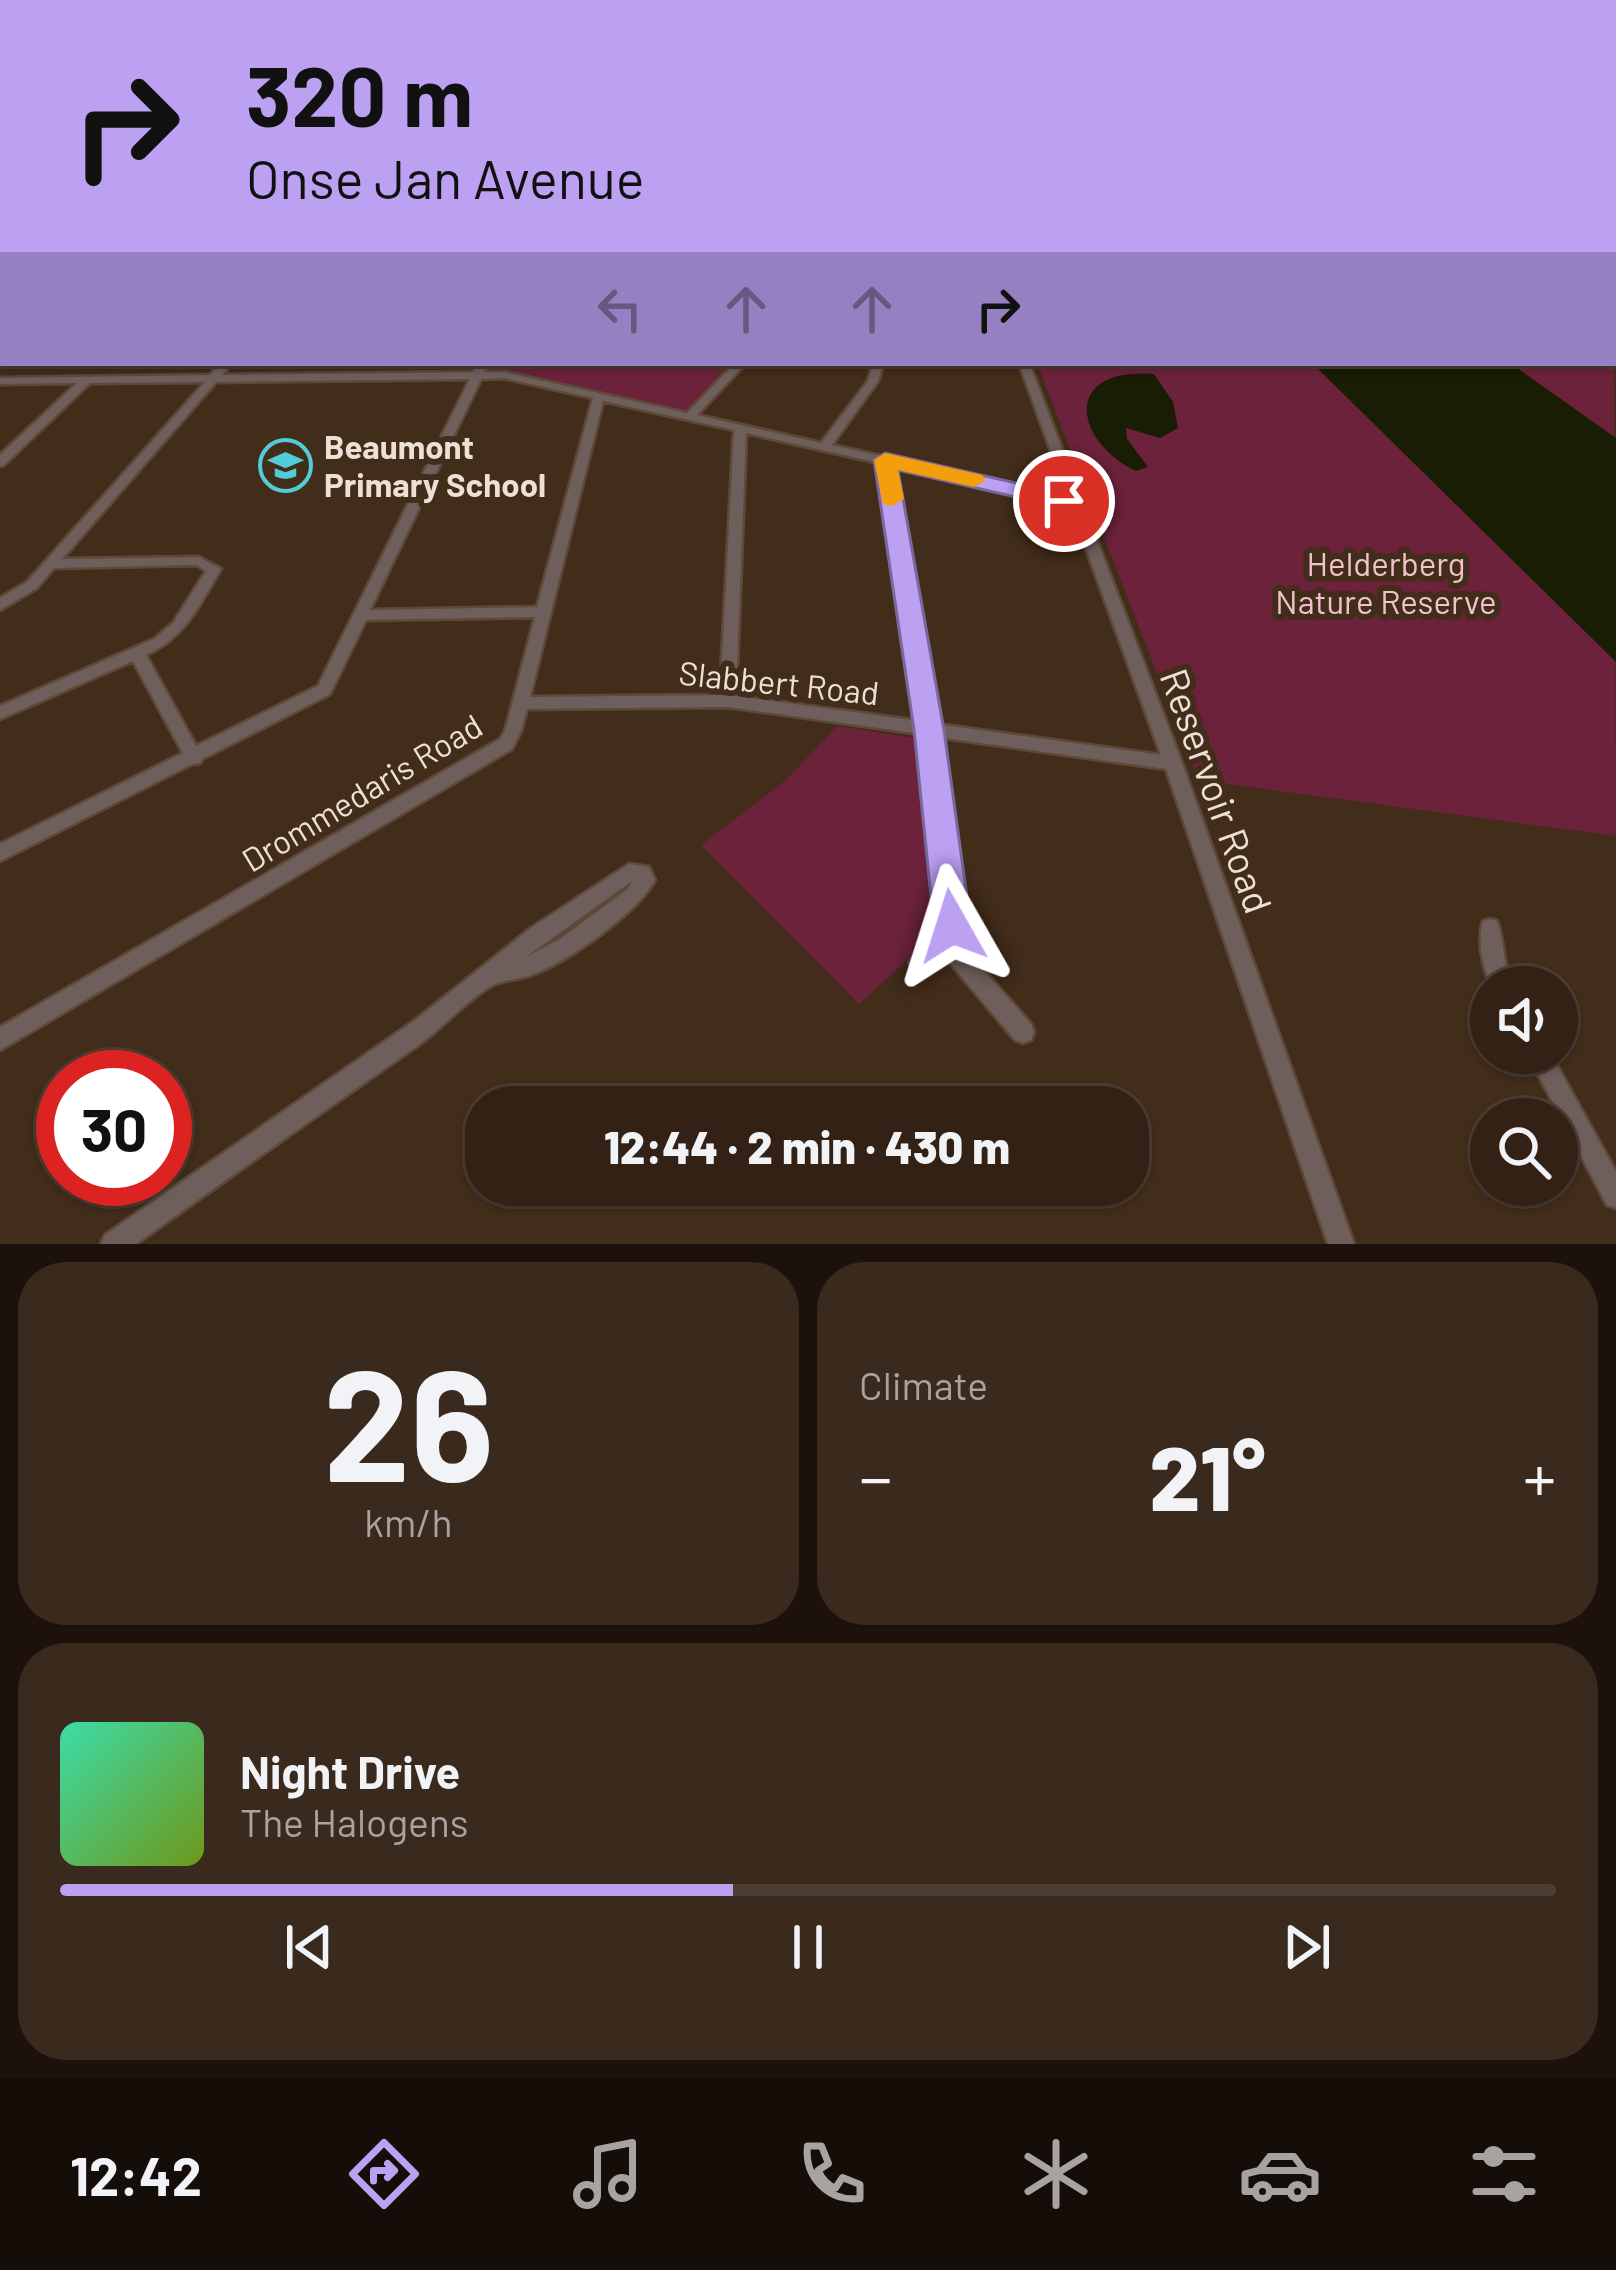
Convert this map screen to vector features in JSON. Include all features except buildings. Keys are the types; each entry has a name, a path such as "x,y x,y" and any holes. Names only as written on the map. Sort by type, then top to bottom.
{"street":[{"path":"0,605 26,591 224,366"},
{"path":"690,416 738,366"},
{"path":"825,446 874,381 877,366"},
{"name":"Reservoir Road","path":"1025,366 1173,763 1341,1244"},
{"path":"0,853 324,690 479,369"},
{"path":"0,381 479,369 1076,503"},
{"path":"0,462 87,380"},
{"name":"Drommedaris Road","path":"0,1039 496,753 513,731 599,396"},
{"path":"728,701 740,428"},
{"path":"885,460 929,730 951,911 946,943 919,963"},
{"path":"0,713 159,644 178,627 213,574 211,566 199,561 50,564"},
{"path":"363,615 542,612"},
{"path":"137,653 194,758"},
{"name":"Slabbert Road","path":"520,703 728,701 1173,763"},
{"path":"114,1244 494,973 538,934 628,872 643,873 645,880 635,895 534,966 514,974 494,973"},
{"path":"1490,928 1494,966"},
{"path":"946,943 1023,1032"},
{"path":"1549,1074 1616,1196"}],"green space":[{"path":"733,366 694,407 682,411 486,369"},
{"name":"Helderberg Nature Reserve","path":"1038,366 1614,366 1616,836 1198,780"},
{"path":"837,726 915,738 925,746 945,912 938,932 859,1004 701,845 786,780"}],"shaded area":[{"path":"1315,366 1514,366 1616,438 1616,662"},
{"path":"1154,374 1173,402 1178,428 1160,438 1126,428 1127,439 1148,467 1136,471 1099,442 1087,408 1091,393 1104,382 1124,375"}],"slow traffic":[{"path":"892,499 885,460 974,480"}],"place":[{"name":"Beaumont Primary School","path":"285,466"}],"route":[{"path":"952,926 929,730 885,460 1064,501"}]}
